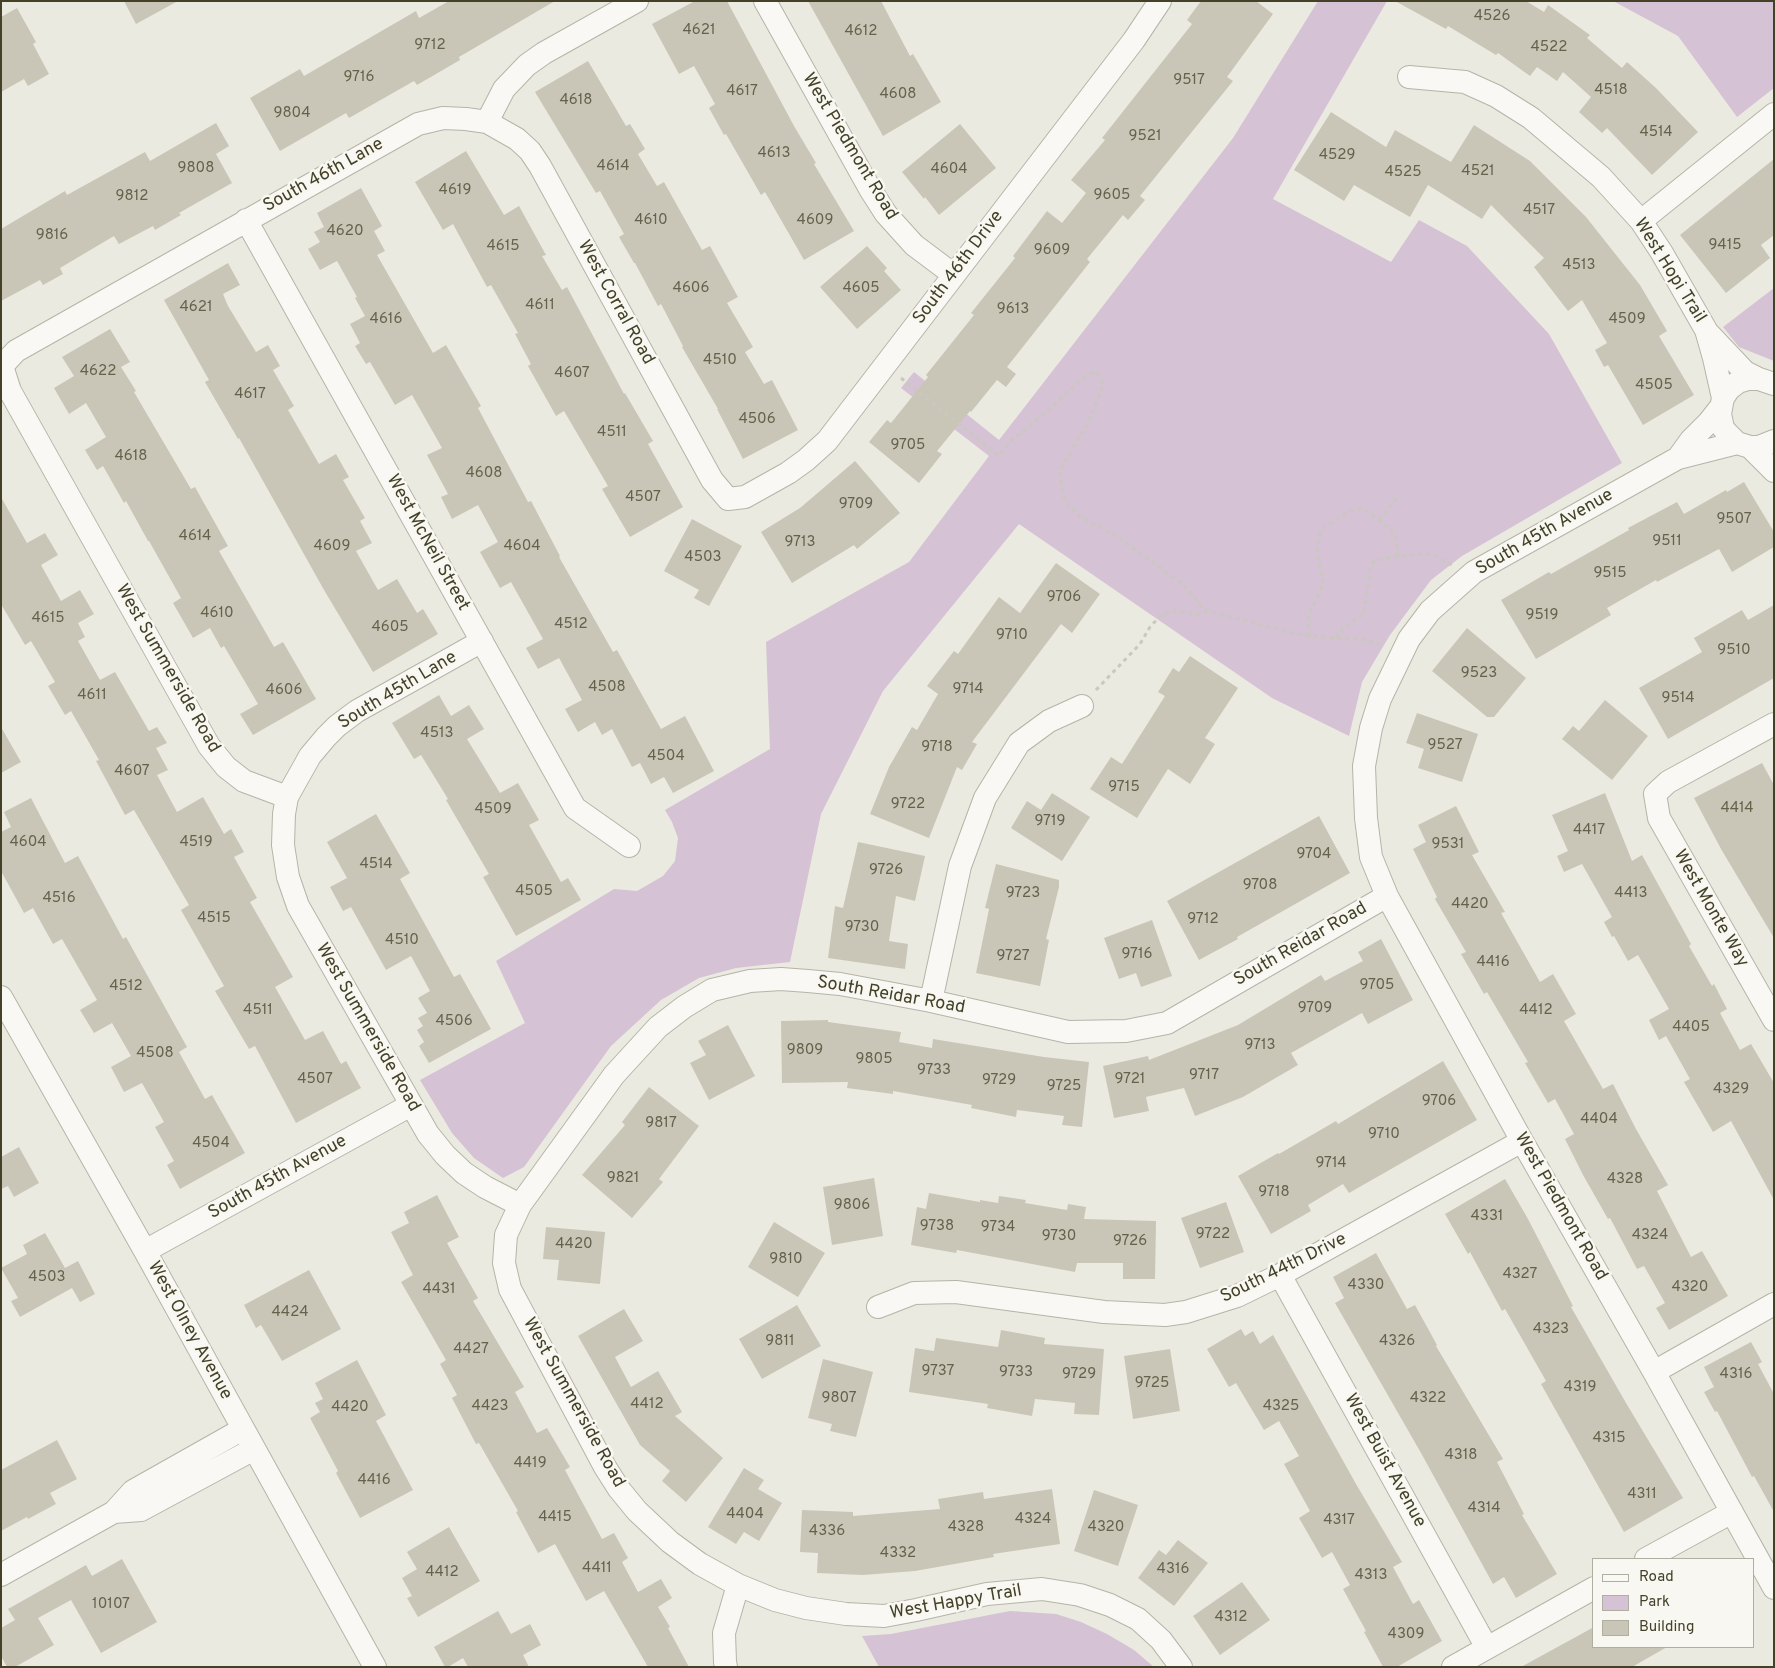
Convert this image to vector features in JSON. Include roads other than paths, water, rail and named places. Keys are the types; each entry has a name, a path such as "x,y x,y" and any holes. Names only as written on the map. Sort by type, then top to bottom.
{"street":[{"path":"486,122 504,89 528,65 544,53 637,1"},
{"name":"West Piedmont Road","path":"765,1 870,189 886,214 914,245 954,274"},
{"name":"South 46th Drive","path":"728,500 745,497 788,473 806,460 826,441 1134,40 1160,1"},
{"name":"West Hopi Trail","path":"1409,77 1465,82 1496,96 1531,118 1570,150 1601,177 1641,221 1662,253 1706,330 1745,372 1768,381"},
{"path":"1641,221 1774,114"},
{"name":"South 46th Lane","path":"2,366 16,351 418,124 443,118 466,118 486,122"},
{"name":"West Corral Road","path":"486,122 517,139 530,151 540,166 712,480 728,500"},
{"name":"West McNeil Street","path":"246,220 575,808 629,846"},
{"name":"West Hopi Trail","path":"1706,330 1714,358 1722,403"},
{"name":"West Summerside Road","path":"2,366 10,391 208,746 226,767 244,781 286,797 283,844 288,877 298,906 428,1134 445,1155 464,1173 485,1187 520,1205"},
{"name":"West Hopi Trail","path":"1768,381 1748,379 1738,382 1729,389 1722,403 1720,414 1723,428 1732,439 1744,445 1774,471"},
{"name":"South 45th Avenue","path":"1678,458 1691,440 1709,422 1722,403"},
{"path":"1744,445 1768,445 1774,441"},
{"name":"South 45th Avenue","path":"1366,818 1364,766 1371,728 1380,699 1409,639 1430,611 1474,572 1678,458 1744,445"},
{"name":"South 45th Lane","path":"286,797 310,756 337,726 357,711 482,641"},
{"path":"931,1002 960,866 985,798 1019,744 1049,721 1082,706"},
{"name":"West Monte Way","path":"1774,724 1668,782 1654,794 1659,818 1774,1020"},
{"name":"West Piedmont Road","path":"1366,818 1371,857 1387,896 1522,1141 1654,1372 1774,1588"},
{"name":"South Reidar Road","path":"504,1263 506,1236 520,1205 614,1075 637,1048 665,1022 684,1007 712,990 750,981 781,978 840,984 1068,1032 1126,1031 1166,1023 1387,896"},
{"name":"West Olney Avenue","path":"1,997 145,1251 375,1667"},
{"name":"South 45th Avenue","path":"145,1251 412,1105"},
{"name":"South 44th Drive","path":"878,1307 914,1293 956,1292 1104,1312 1165,1315 1186,1312 1237,1296 1280,1275 1522,1141"},
{"name":"West Summerside Road","path":"504,1263 510,1289 605,1467 619,1489 637,1511 670,1542 700,1564 738,1585"},
{"name":"West Buist Avenue","path":"1280,1275 1487,1648"},
{"path":"1654,1372 1774,1304"},
{"path":"1,1575 114,1512 133,1491 243,1429"},
{"path":"114,1512 141,1510 254,1449"},
{"path":"172,1468 182,1488"},
{"path":"1648,1558 1732,1512"},
{"path":"726,1667 724,1633 738,1585"},
{"name":"West Happy Trail","path":"738,1585 775,1600 806,1608 846,1614 884,1616 987,1594 1042,1589 1080,1595 1110,1605 1138,1619 1161,1640 1180,1667"},
{"path":"1454,1667 1592,1589"}]}
